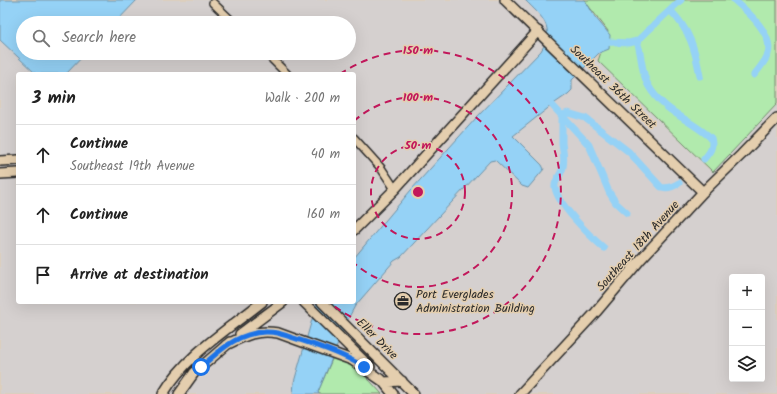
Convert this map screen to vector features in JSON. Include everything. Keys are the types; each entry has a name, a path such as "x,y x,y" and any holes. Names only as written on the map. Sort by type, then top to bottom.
{"street":[{"name":"Southeast 36th Street","path":"505,0 703,192"},
{"path":"213,3 227,16"},
{"path":"356,228 396,189 541,34"},
{"path":"273,60 285,72"},
{"name":"Southeast 18th Avenue","path":"520,394 596,312 640,260 703,192 741,156 777,118"},
{"path":"356,140 381,168 396,189"},
{"path":"0,161 16,160"},
{"path":"0,174 16,173"},
{"path":"356,220 376,201 386,198"},
{"path":"163,394 174,377 190,360 260,304"},
{"path":"180,394 194,373 226,345 280,304"},
{"name":"Eller Drive","path":"306,304 348,344 384,382 393,394"},
{"name":"Eller Drive","path":"324,304 414,394"},
{"path":"226,345 251,333 278,333 358,363 384,382 402,381"}],"shaded area":[{"path":"137,0 525,0 544,19 548,32 546,43 541,51 477,117 411,190 356,256 356,72 68,72 79,60 356,60 356,16 122,16"},
{"path":"0,40 16,55 16,60 21,60 34,72 16,72 16,304 316,304 294,382 293,394 0,394"},
{"path":"594,57 712,172 777,104 777,394 319,394 318,392 355,306 394,261 401,257 490,161 495,160 522,186 528,188 542,172 544,169 542,164 513,136 559,100 573,86 572,80"}],"green space":[{"path":"584,0 777,0 777,104 713,172 598,61 608,31"},
{"path":"333,357 360,372 382,394 319,394 318,392"}],"water":[{"path":"0,0 137,0 122,16 16,16 16,55 0,40"},
{"path":"525,0 585,0 595,17 610,35 609,49 599,53 572,80 572,90 513,136 542,165 544,169 528,188 522,186 495,160 490,161 401,257 394,261 355,306 318,392 319,394 293,394 294,382 316,304 356,304 356,256 411,190 477,117 541,51 545,43 547,29 545,23"},
{"path":"21,60 79,60 68,72 34,72"}],"waterway":[{"path":"610,42 629,43 637,41 681,0"},
{"path":"734,0 764,31 769,46 768,54 764,63 754,75"},
{"path":"671,11 683,26 691,41 700,76"},
{"path":"637,41 646,80 654,94 669,109 703,131 711,138 711,149 704,159"},
{"path":"552,105 589,145 609,192 616,203 627,213"},
{"path":"604,248 575,220 557,194 555,184 562,170 564,161 562,143 562,115 568,113 585,118 629,152 661,187 666,188 675,186 679,183"}],"place":[{"name":"Port Everglades Administration Building","path":"403,301"}],"route":[{"path":"201,367 226,345 251,333 270,331 337,354 364,367"}]}
